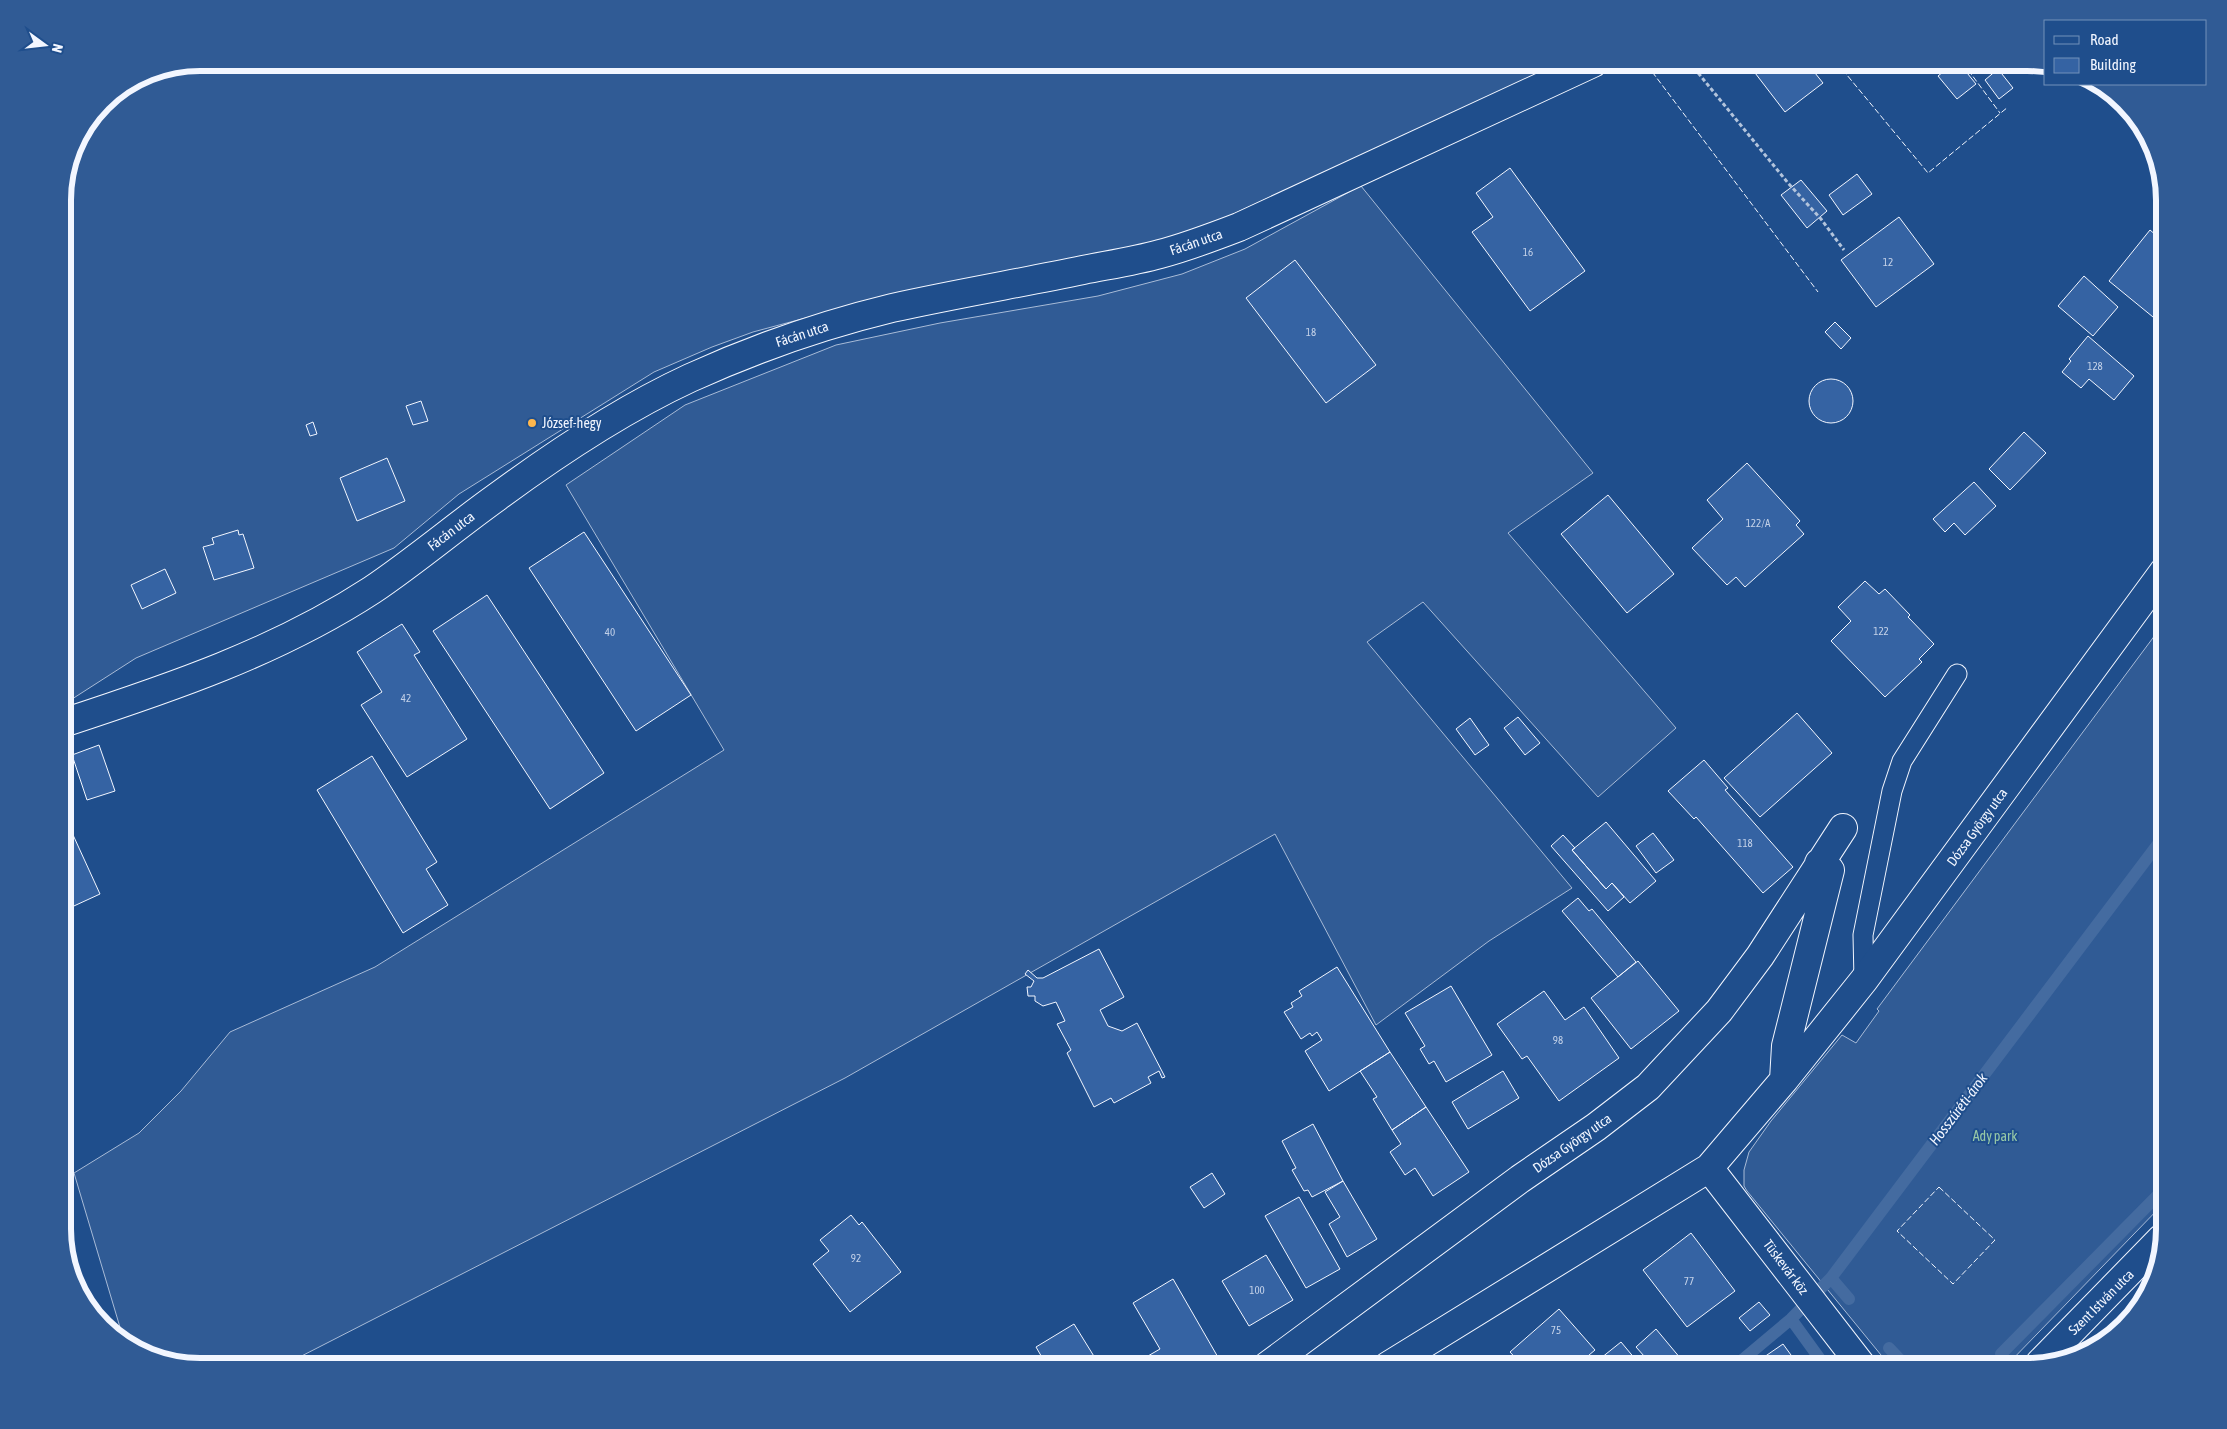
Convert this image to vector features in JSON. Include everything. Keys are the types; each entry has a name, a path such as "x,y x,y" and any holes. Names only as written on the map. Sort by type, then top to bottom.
{"street":[{"name":"Fácán utca","path":"72,720 144,697 236,662 311,626 393,575 496,497 585,435 641,402 746,353 806,332 892,308 1156,255 1201,242 1248,223 1573,71"},
{"name":"Dózsa György utca","path":"1401,1358 1709,1168 1784,1080 1864,980 2156,582"},
{"name":"Dózsa György utca","path":"1278,1358 1520,1179 1596,1127 1648,1087 1719,1012 1760,956 1843,828"},
{"path":"1784,1080 1786,1046 1830,870 1819,863"},
{"name":"Tüskevár köz","path":"1709,1168 1856,1358"},
{"name":"Szent István utca","path":"2047,1356 2155,1247"}],"lane":[{"path":"1864,980 1863,935 1892,791 1902,761 1957,674"}],"path":[{"path":"1697,71 1788,183 1821,219 1844,250"}],"shaded area":[{"path":"1601,71 1361,186 1593,473 1508,533 1676,728 1598,797 1423,602 1367,642 1572,888 1489,941 1376,1025 1275,834 845,1078 298,1358 183,1357 151,1348 121,1331 74,1173 139,1133 181,1091 230,1032 375,967 724,750 566,485 685,405 836,345 940,323 1098,296 1182,274 1245,249 1360,186 1344,163 1227,217 1156,242 884,297 753,332 712,347 654,372 459,494 394,548 136,658 72,699 72,191 78,159 93,128 115,103 128,93 151,81 175,74 191,72"},
{"name":"Ady park","path":"2156,634 2156,1211 2014,1358 1883,1358 1744,1186 1744,1170 1749,1152 1771,1121 1842,1035 1856,1043 1879,1011 1877,1009"}],"building":[{"path":"1754,71 1813,71 1823,83 1785,112"},
{"path":"1944,71 1966,71 1976,84 1957,99 1938,76"},
{"path":"1996,71 2000,71 2013,88 1999,99 1985,80"},
{"path":"1510,168 1585,271 1530,311 1472,232 1493,217 1476,193"},
{"path":"1857,174 1872,194 1843,215 1829,195"},
{"path":"1801,180 1827,211 1807,228 1781,195"},
{"path":"1899,217 1934,264 1876,307 1841,260"},
{"path":"2150,230 2156,235 2156,319 2109,281"},
{"path":"1295,260 1376,365 1326,403 1246,298"},
{"path":"2084,276 2118,307 2093,336 2058,306"},
{"path":"1835,322 1851,338 1841,349 1825,332"},
{"path":"2088,336 2134,376 2114,400 2089,379 2081,388 2062,372 2071,361 2069,359"},
{"path":"1835,379 1847,385 1852,392 1852,410 1847,417 1840,422 1827,423 1819,420 1812,413 1809,397 1812,389 1819,382"},
{"path":"421,401 428,421 413,425 406,406"},
{"path":"313,422 317,434 310,436 306,425"},
{"path":"2024,432 2046,453 2010,490 1989,469"},
{"path":"387,458 405,501 357,521 340,478"},
{"path":"1747,463 1800,521 1796,525 1804,534 1745,587 1736,577 1727,585 1692,548 1723,519 1707,500"},
{"path":"1974,482 1996,506 1965,535 1954,523 1945,532 1933,519"},
{"path":"1608,495 1674,574 1627,613 1561,534"},
{"path":"238,530 239,535 243,534 254,568 214,580 203,547 214,544 212,538"},
{"path":"584,532 691,695 636,731 529,568"},
{"path":"165,569 176,593 142,609 131,585"},
{"path":"1865,581 1879,594 1885,589 1934,644 1919,659 1922,662 1885,697 1831,641 1851,621 1838,607"},
{"path":"487,595 604,773 550,809 433,631"},
{"path":"402,624 420,652 414,655 467,739 407,777 361,705 382,692 357,652"},
{"path":"1797,713 1832,753 1760,817 1724,778"},
{"path":"1518,717 1540,743 1525,755 1504,728"},
{"path":"1470,718 1489,745 1475,755 1456,729"},
{"path":"99,745 115,791 87,800 72,755"},
{"path":"372,756 437,862 426,869 448,905 403,933 317,790"},
{"path":"1704,760 1728,788 1725,790 1793,867 1763,893 1696,817 1694,819 1668,791"},
{"path":"1606,822 1656,881 1630,903 1612,883 1606,889 1572,850"},
{"path":"72,833 100,894 72,907"},
{"path":"1653,833 1674,860 1656,873 1636,846"},
{"path":"1563,835 1575,848 1572,850 1606,889 1612,883 1624,897 1608,911 1551,846"},
{"path":"1578,898 1589,911 1592,909 1636,962 1618,977 1562,911"},
{"path":"1099,949 1124,997 1100,1010 1108,1026 1122,1031 1137,1023 1165,1077 1162,1078 1159,1071 1148,1077 1151,1083 1114,1103 1111,1098 1094,1107 1067,1053 1071,1050 1057,1024 1065,1021 1056,1002 1043,1006 1035,1001 1035,996 1028,996 1027,987 1031,987 1034,981 1025,974 1028,970 1037,978 1043,978"},
{"path":"1638,961 1679,1011 1631,1049 1591,998"},
{"path":"1337,967 1390,1052 1329,1091 1305,1051 1322,1040 1317,1032 1312,1036 1310,1033 1301,1039 1284,1012 1293,1007 1291,1003 1302,996 1299,991"},
{"path":"1451,986 1492,1055 1446,1082 1434,1061 1429,1064 1420,1049 1425,1046 1405,1013"},
{"path":"1544,991 1565,1020 1584,1007 1619,1058 1559,1101 1527,1056 1522,1059 1497,1024"},
{"path":"1390,1052 1426,1107 1392,1130 1373,1099 1377,1097 1360,1071"},
{"path":"1503,1071 1519,1098 1468,1129 1452,1102"},
{"path":"1426,1107 1469,1172 1433,1196 1415,1168 1405,1175 1390,1152 1401,1144 1392,1130"},
{"path":"1313,1124 1343,1181 1312,1197 1308,1190 1304,1191 1292,1170 1296,1168 1282,1141"},
{"path":"1212,1173 1225,1194 1204,1208 1190,1187"},
{"path":"1343,1181 1377,1239 1347,1257 1329,1224 1340,1217 1325,1192"},
{"path":"1299,1197 1340,1269 1306,1288 1265,1216"},
{"path":"851,1215 859,1225 862,1222 901,1272 850,1312 813,1264 829,1251 820,1240"},
{"path":"1691,1233 1735,1291 1687,1327 1643,1270"},
{"path":"1266,1255 1293,1300 1249,1326 1222,1281"},
{"path":"1173,1279 1218,1358 1144,1358 1160,1349 1133,1303"},
{"path":"1759,1302 1770,1315 1750,1331 1739,1318"},
{"path":"1559,1309 1595,1350 1586,1358 1516,1358 1510,1352"},
{"path":"1074,1324 1095,1358 1042,1358 1036,1347"},
{"path":"1656,1329 1680,1358 1646,1358 1636,1347"},
{"path":"1621,1342 1634,1358 1601,1358"},
{"path":"1783,1344 1793,1358 1763,1358"}],"waterway":[{"name":"Hosszúréti-árok","path":"1745,1358 1791,1319 1831,1278 2156,847"},
{"path":"2001,1354 2156,1197"},
{"path":"1831,1278 1849,1299"},
{"path":"1791,1319 1819,1358"},
{"path":"1889,1348 1898,1358"}],"fence":[{"path":"1652,71 1818,292"},
{"path":"1844,71 1928,173 2008,107"},
{"path":"1969,71 2000,113"},
{"path":"1939,1187 1995,1240 1953,1284 1897,1231 1939,1187"}],"place":[{"name":"József-hegy","path":"532,423"}]}
